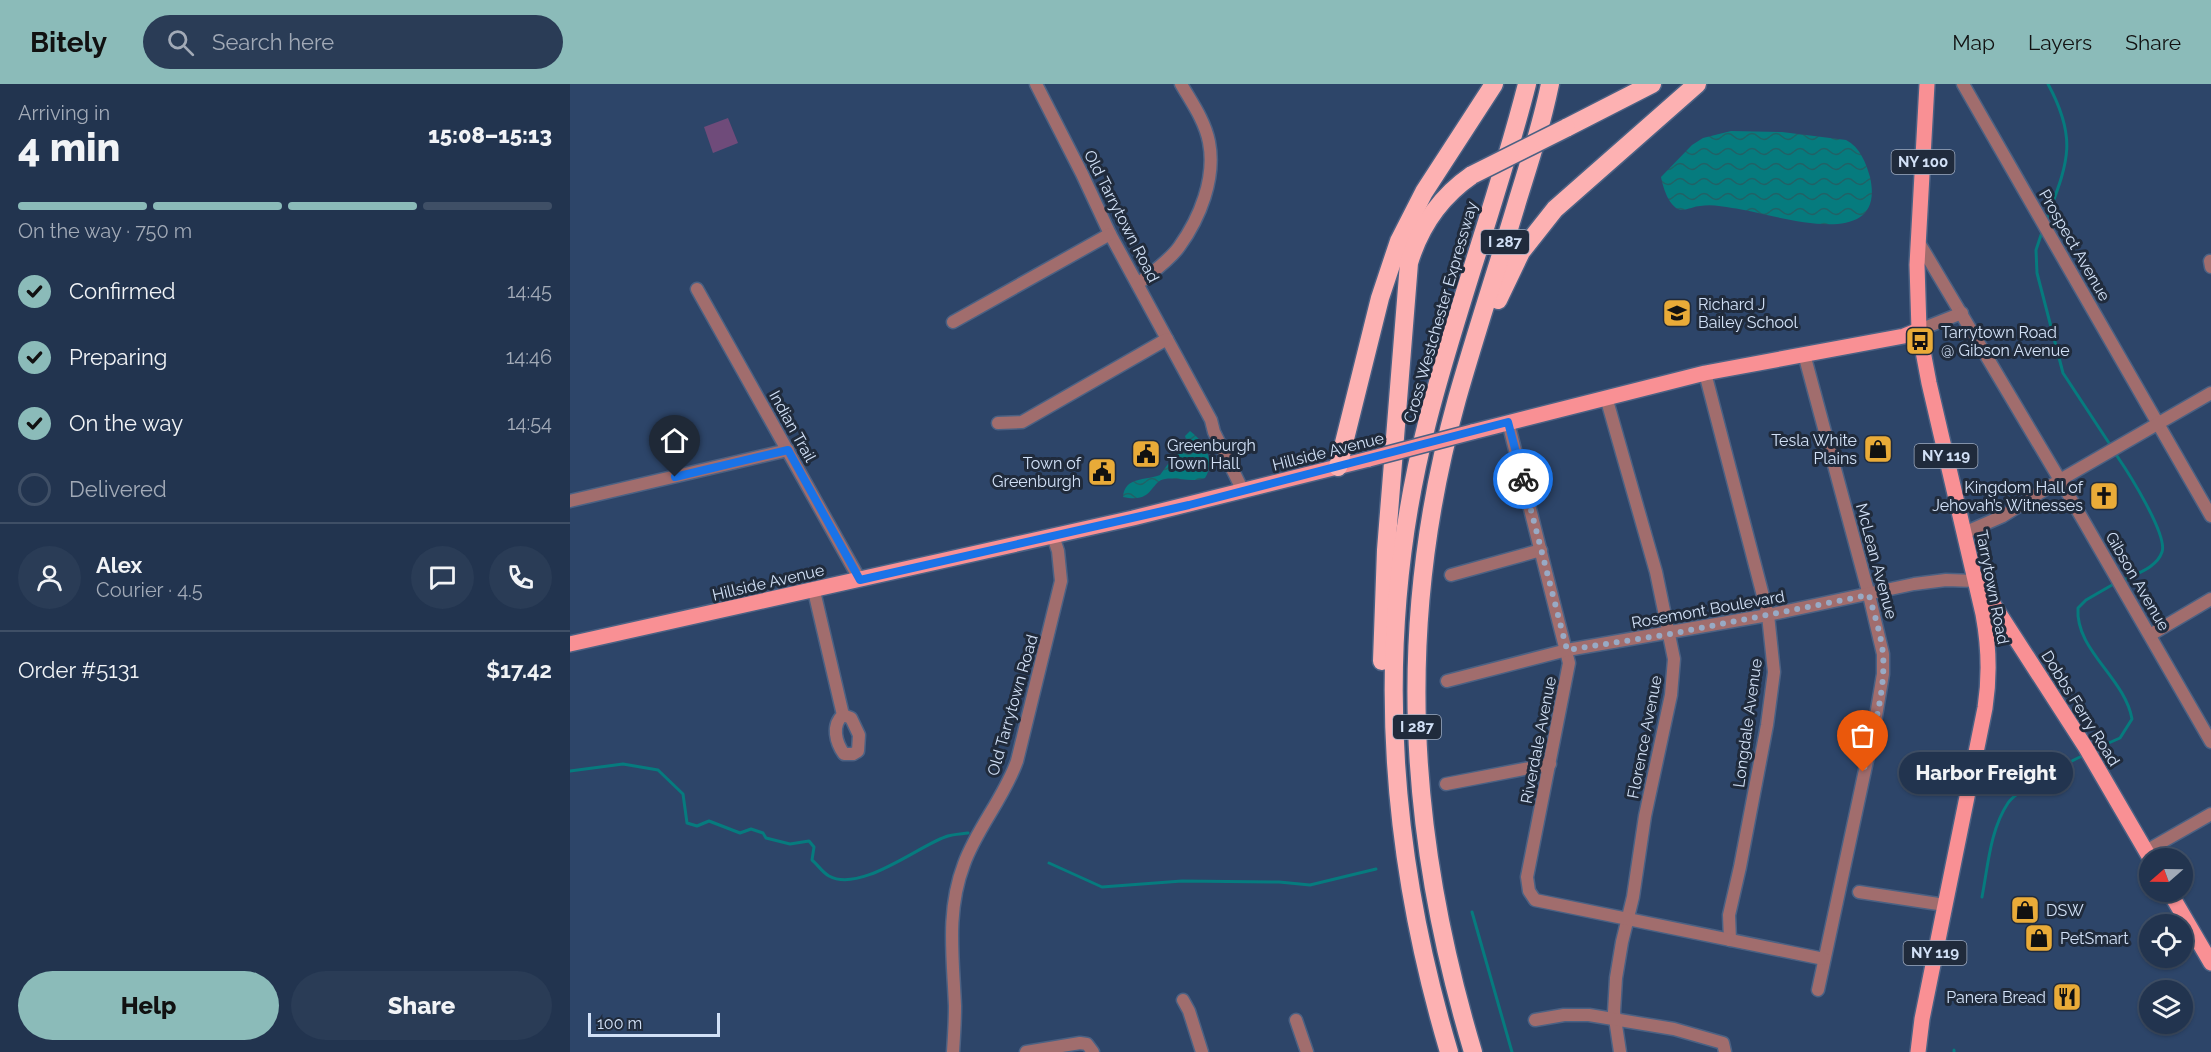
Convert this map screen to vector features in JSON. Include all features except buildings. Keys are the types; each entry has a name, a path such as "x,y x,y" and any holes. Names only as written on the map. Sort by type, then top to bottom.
{"highway":[{"path":"1338,467 1380,298 1399,240 1424,192 1494,84"},
{"name":"Cross Westchester Expressway","path":"1449,1052 1425,969 1402,843 1394,746 1395,648 1403,552 1413,488 1427,424 1527,84"},
{"name":"I 287","path":"1473,1052 1448,963 1435,901 1422,808 1417,734 1418,649 1425,555 1442,461 1457,399 1532,153 1550,84"},
{"path":"1412,906 1397,844 1386,780 1382,681 1386,549 1409,263 1425,225 1442,200 1472,175 1652,84"},
{"path":"1457,399 1512,268 1533,235 1569,196 1697,84"}],"main road":[{"name":"Tarrytown Road","path":"1918,1052 1922,1018 1987,692 1988,644 1976,581 1927,375 1919,330 1918,241 1926,86"},
{"name":"Hillside Avenue","path":"570,644 814,591 1243,491 1705,373 1904,336 1919,330"},
{"name":"Dobbs Ferry Road","path":"1976,581 2086,748 2144,848"},
{"path":"2175,902 2211,963"}],"street":[{"name":"Old Tarrytown Road","path":"1036,84 1110,234 1210,420 1243,491"},
{"path":"1138,284 1179,248 1200,212 1209,177 1209,143 1201,116 1181,84"},
{"name":"Prospect Avenue","path":"1963,84 2211,516"},
{"path":"953,322 1110,234"},
{"name":"Gibson Avenue","path":"1918,241 2060,480 2211,742"},
{"name":"Indian Trail","path":"698,289 860,580"},
{"path":"1919,330 1962,313"},
{"path":"998,423 1022,422 1167,339"},
{"name":"McLean Avenue","path":"1804,354 1881,639 1883,674 1874,728 1818,990"},
{"name":"Longdale Avenue","path":"1705,373 1768,615 1774,672 1763,747 1729,915 1730,940"},
{"path":"1964,532 2003,516 2060,480 2211,393"},
{"name":"Florence Avenue","path":"1606,397 1656,572 1674,659 1671,695 1645,816 1633,897 1616,978 1614,1012 1620,1052"},
{"name":"Riverdale Avenue","path":"1508,422 1569,663 1527,877 1529,891 1535,900 1628,919"},
{"path":"570,501 788,450"},
{"name":"Old Tarrytown Road","path":"953,1052 955,1015 951,924 955,894 964,863 1010,780 1017,761 1061,581 1058,551 1053,536"},
{"path":"1451,575 1541,550"},
{"name":"Rosemont Boulevard","path":"1447,681 1567,650 1670,634 1914,584 1946,580 1976,581"},
{"path":"814,591 843,715"},
{"path":"2150,635 2211,599"},
{"path":"1446,784 1550,764"},
{"path":"2159,848 2211,814"},
{"path":"1859,892 1945,905"},
{"path":"1628,919 1824,959"},
{"path":"1183,1000 1189,1011 1202,1052"},
{"path":"1535,1020 1564,1015 1589,1015 1674,1029 1724,1047"},
{"path":"1296,1020 1307,1052"},
{"path":"1026,1052 1080,1043 1088,1044 1093,1052"}],"shaded area":[{"path":"728,118 738,143 713,153 704,127"}],"water":[{"path":"1731,131 1782,132 1846,140 1859,151 1867,166 1871,201 1861,216 1844,223 1822,224 1712,205 1683,210 1674,207 1666,195 1661,177 1692,145 1703,138"},
{"path":"1190,431 1204,446 1209,459 1205,478 1165,479 1156,484 1146,495 1133,498 1123,497 1125,490 1132,482 1160,475 1176,453 1192,449 1193,443 1185,436"}],"waterway":[{"path":"2046,221 2060,184 2067,137 2058,104 2048,84"},
{"path":"2042,232 2036,250 2037,273 2063,373 2109,443"},
{"path":"2117,456 2146,504 2162,544 2162,552 2156,562 2126,579"},
{"path":"2095,749 2120,738 2132,719 2128,704 2092,651 2079,623 2078,608 2086,600 2112,585"},
{"path":"1982,897 1993,836 2008,803 2053,771 2082,756"},
{"path":"570,771 623,764 658,770 683,794 687,823 697,826 709,821 740,833 751,829 763,833 766,838 790,844 809,841 814,847 812,860 827,875 842,880 872,874 933,842 945,837 968,833"},
{"path":"1049,863 1102,887 1182,881 1279,882 1310,885 1376,869"},
{"path":"1472,912 1512,1052"}],"way so far":[{"path":"1523,479 1567,650 1670,634 1869,595 1881,639 1883,674 1874,728 1863,772"}],"place":[{"name":"Richard J Bailey School","path":"1677,313"},
{"name":"Tarrytown Road @ Gibson Avenue","path":"1920,341"},
{"name":"Tesla White Plains","path":"1878,449"},
{"name":"Greenburgh Town Hall","path":"1146,454"},
{"name":"Town of Greenburgh","path":"1102,472"},
{"name":"Kingdom Hall of Jehovah’s Witnesses","path":"2104,496"},
{"name":"Harbor Freight","path":"1863,772"},
{"name":"DSW","path":"2025,910"},
{"name":"PetSmart","path":"2039,938"},
{"name":"Panera Bread","path":"2067,997"}],"route":[{"path":"675,477 788,450 860,580 974,552 1189,505 1508,422 1523,479"}]}
